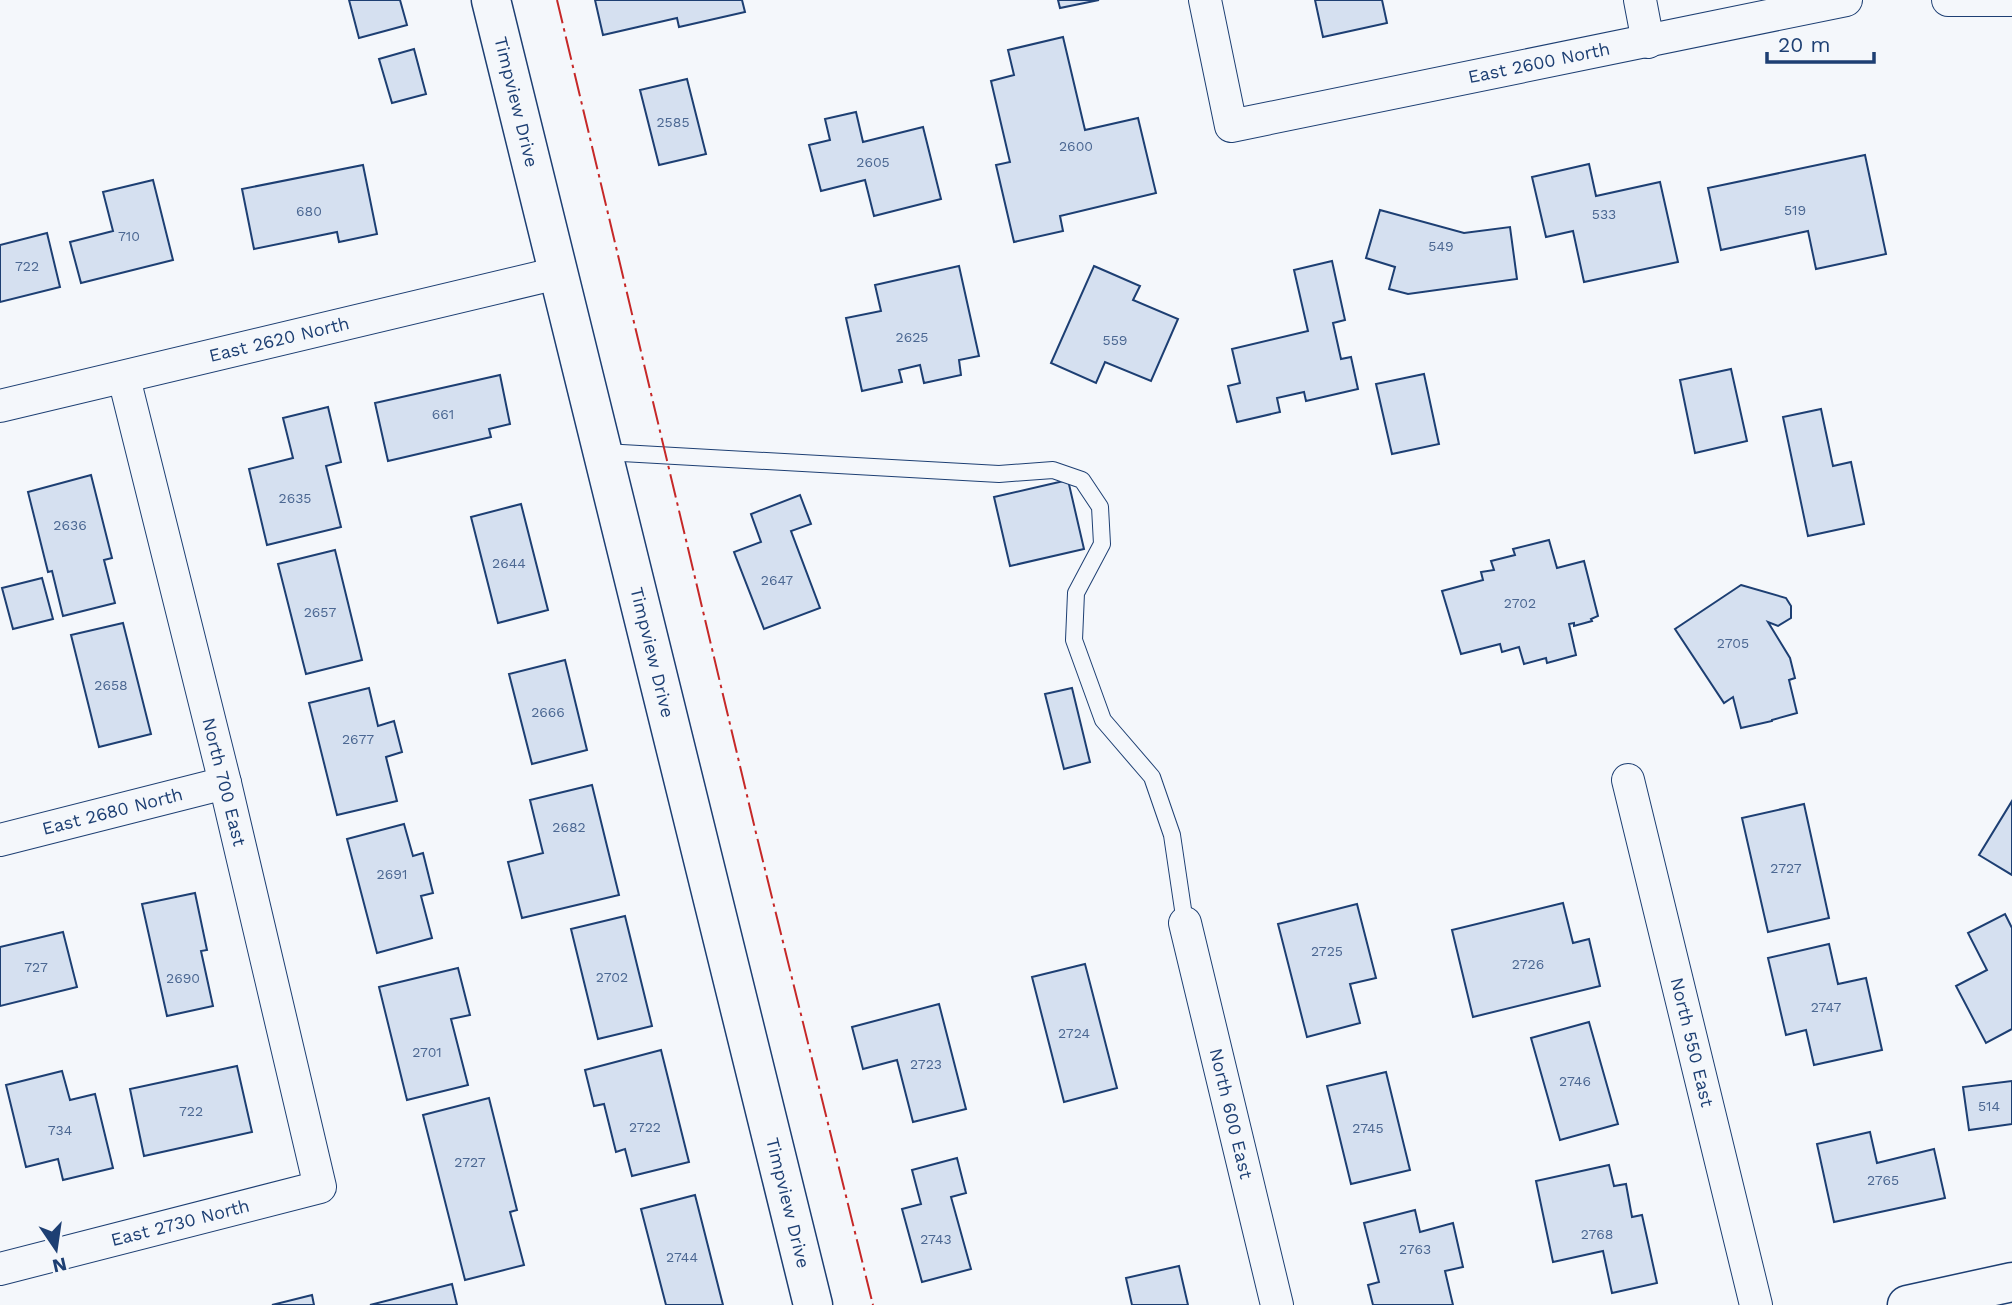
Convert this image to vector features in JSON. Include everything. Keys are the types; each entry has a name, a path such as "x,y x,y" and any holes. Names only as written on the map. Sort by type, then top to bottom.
{"street":[{"name":"Timpview Drive","path":"491,0 813,1305"},
{"name":"East 2600 North","path":"1205,0 1231,126 1846,0"},
{"path":"1640,0 1648,42"},
{"path":"1948,0 2012,1"},
{"name":"East 2620 North","path":"0,406 558,273"},
{"name":"North 700 East","path":"124,378 225,783 320,1187"},
{"name":"North 550 East","path":"1628,780 1756,1305"},
{"name":"East 2680 North","path":"0,840 225,783"},
{"name":"North 600 East","path":"1185,923 1276,1305"},
{"name":"East 2730 North","path":"0,1269 320,1187"},
{"path":"1907,1305 2012,1282"}],"lane":[{"path":"601,452 999,474 1053,470 1082,480 1100,508 1102,544 1076,593 1074,640 1102,720 1153,777 1172,835 1185,923"}],"building":[{"path":"349,0 400,0 407,25 359,38"},
{"path":"595,0 742,0 745,12 679,27 677,18 603,35"},
{"path":"1058,0 1099,0 1060,8"},
{"path":"1315,0 1382,0 1387,23 1323,37"},
{"path":"1063,37 1085,130 1138,118 1156,193 1060,216 1063,231 1014,242 996,165 1010,162 991,81 1014,75 1008,50"},
{"path":"414,49 426,94 392,103 379,59"},
{"path":"687,79 706,154 659,165 640,90"},
{"path":"856,112 863,142 923,127 941,199 874,216 865,180 821,191 809,145 830,140 825,119"},
{"path":"1865,155 1886,254 1816,269 1808,231 1721,250 1708,188"},
{"path":"1589,164 1596,196 1660,182 1678,262 1584,282 1573,231 1546,237 1532,177"},
{"path":"363,165 377,234 339,242 337,232 254,249 242,189"},
{"path":"153,180 173,260 81,283 70,242 113,231 103,192"},
{"path":"1380,210 1464,233 1510,227 1517,279 1408,294 1389,289 1395,267 1366,258"},
{"path":"47,233 60,287 0,302 0,245"},
{"path":"1332,261 1345,320 1333,323 1341,359 1351,357 1358,389 1306,401 1304,392 1277,398 1280,412 1237,422 1228,386 1240,383 1232,349 1308,331 1294,270"},
{"path":"959,266 979,356 959,360 961,375 924,383 920,365 899,370 902,382 862,391 846,318 881,311 875,285"},
{"path":"1094,266 1140,286 1133,300 1178,319 1151,381 1105,362 1096,383 1051,363"},
{"path":"1731,369 1747,441 1695,453 1680,380"},
{"path":"1424,374 1439,444 1392,454 1376,384"},
{"path":"500,375 510,424 489,429 491,437 388,461 375,403"},
{"path":"328,407 341,462 326,466 341,527 267,545 249,469 293,458 283,418"},
{"path":"1821,409 1833,466 1851,462 1864,524 1808,536 1783,417"},
{"path":"91,475 112,558 104,560 115,603 63,616 52,571 48,572 28,492"},
{"path":"1068,480 1084,549 1010,566 994,497"},
{"path":"800,495 811,524 791,531 820,608 764,629 734,552 761,542 751,514"},
{"path":"521,504 548,610 498,623 471,517"},
{"path":"1549,540 1557,568 1584,561 1598,616 1591,619 1592,621 1574,626 1574,623 1569,624 1576,655 1547,663 1546,658 1524,664 1519,647 1502,652 1500,644 1461,654 1442,591 1483,580 1481,572 1494,570 1491,561 1515,555 1513,549"},
{"path":"335,550 362,660 306,674 278,564"},
{"path":"42,578 53,619 13,629 2,588"},
{"path":"1741,585 1786,598 1791,606 1791,618 1778,626 1768,622 1790,658 1795,678 1789,680 1797,713 1741,728 1733,697 1724,703 1675,629"},
{"path":"123,623 151,734 99,747 71,635"},
{"path":"565,660 587,750 532,764 509,674"},
{"path":"369,688 378,726 394,721 402,752 386,757 397,801 337,815 309,703"},
{"path":"1072,688 1090,762 1064,769 1045,694"},
{"path":"592,785 619,895 522,918 508,862 543,853 530,800"},
{"path":"2012,801 2012,875 1979,855"},
{"path":"1804,804 1829,918 1768,932 1742,818"},
{"path":"404,824 413,856 423,853 433,893 421,896 432,938 377,953 347,839"},
{"path":"195,893 207,950 201,951 213,1006 167,1016 142,904"},
{"path":"1563,903 1573,943 1589,939 1600,986 1473,1017 1452,930"},
{"path":"1357,904 1376,978 1350,984 1360,1023 1307,1037 1278,924"},
{"path":"2005,914 2012,928 2012,1029 1986,1043 1956,986 1987,970 1968,933"},
{"path":"625,916 652,1026 598,1039 571,929"},
{"path":"63,932 77,987 0,1006 0,947"},
{"path":"1829,944 1838,984 1866,978 1882,1050 1814,1065 1806,1030 1786,1035 1768,958"},
{"path":"1085,964 1117,1088 1064,1102 1032,977"},
{"path":"458,968 470,1015 451,1019 468,1085 407,1100 379,987"},
{"path":"939,1004 966,1109 913,1122 897,1060 863,1069 852,1027"},
{"path":"1589,1022 1618,1124 1560,1140 1531,1038"},
{"path":"661,1050 689,1162 632,1176 625,1149 616,1152 604,1104 594,1106 585,1070"},
{"path":"237,1066 252,1132 144,1156 130,1089"},
{"path":"62,1071 70,1100 95,1094 113,1168 63,1180 58,1159 26,1167 6,1085"},
{"path":"1386,1072 1410,1170 1351,1184 1327,1086"},
{"path":"2012,1081 2012,1124 1969,1130 1963,1087"},
{"path":"489,1098 517,1210 510,1212 524,1265 465,1280 423,1115"},
{"path":"1870,1132 1877,1163 1934,1149 1945,1198 1834,1222 1817,1144"},
{"path":"957,1158 966,1193 951,1197 971,1269 922,1282 902,1209 921,1204 912,1170"},
{"path":"1609,1165 1614,1186 1626,1184 1632,1217 1642,1215 1657,1283 1612,1293 1603,1251 1553,1262 1536,1181"},
{"path":"695,1195 723,1305 666,1305 641,1209"},
{"path":"1415,1210 1420,1232 1453,1223 1463,1267 1445,1271 1453,1305 1373,1305 1368,1285 1379,1282 1364,1223"},
{"path":"1179,1266 1188,1305 1132,1305 1126,1278"},
{"path":"452,1284 457,1305 370,1305"},
{"path":"312,1295 314,1305 272,1305"}],"power":[{"path":"557,0 756,833 873,1305"}]}
